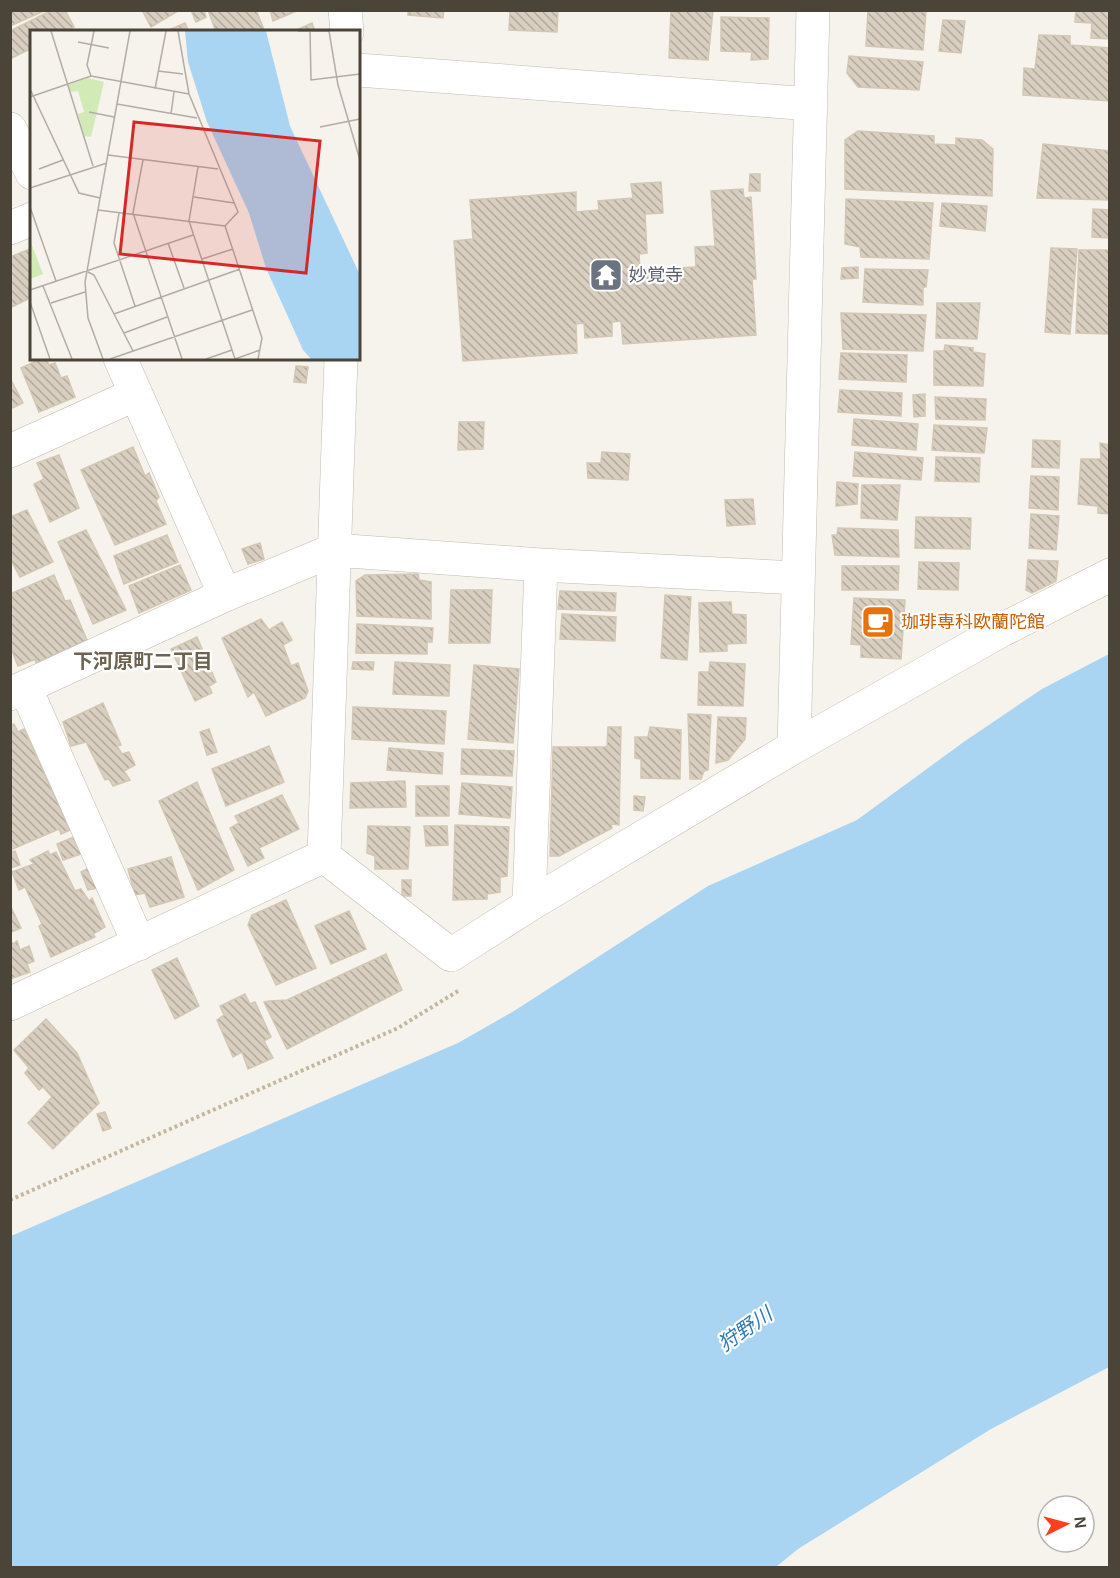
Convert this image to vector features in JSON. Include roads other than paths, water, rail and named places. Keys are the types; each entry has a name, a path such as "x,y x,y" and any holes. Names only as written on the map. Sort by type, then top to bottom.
{"street":[{"path":"345,10 347,30"},
{"path":"794,747 813,10"},
{"path":"360,70 811,104"},
{"path":"10,129 30,169"},
{"path":"10,228 30,220"},
{"path":"121,360 225,595"},
{"path":"324,856 341,360"},
{"path":"10,451 136,394"},
{"path":"139,944 18,691 225,595 334,550 541,565 798,578"},
{"path":"529,905 541,565"},
{"path":"324,856 451,955 529,905 794,747 1002,630 1110,575"},
{"path":"10,1004 324,856"}],"water":[{"name":"狩野川","path":"1109,654 1109,1367 991,1429 798,1549 776,1567 11,1567 11,1236 458,1043 514,1011 708,886 857,820 965,741 1042,689"}],"place":[{"name":"妙覚寺","path":"606,275"},
{"name":"珈琲専科欧蘭陀館","path":"878,622"}],"district":[{"name":"下河原町二丁目","path":"143,661"}]}
